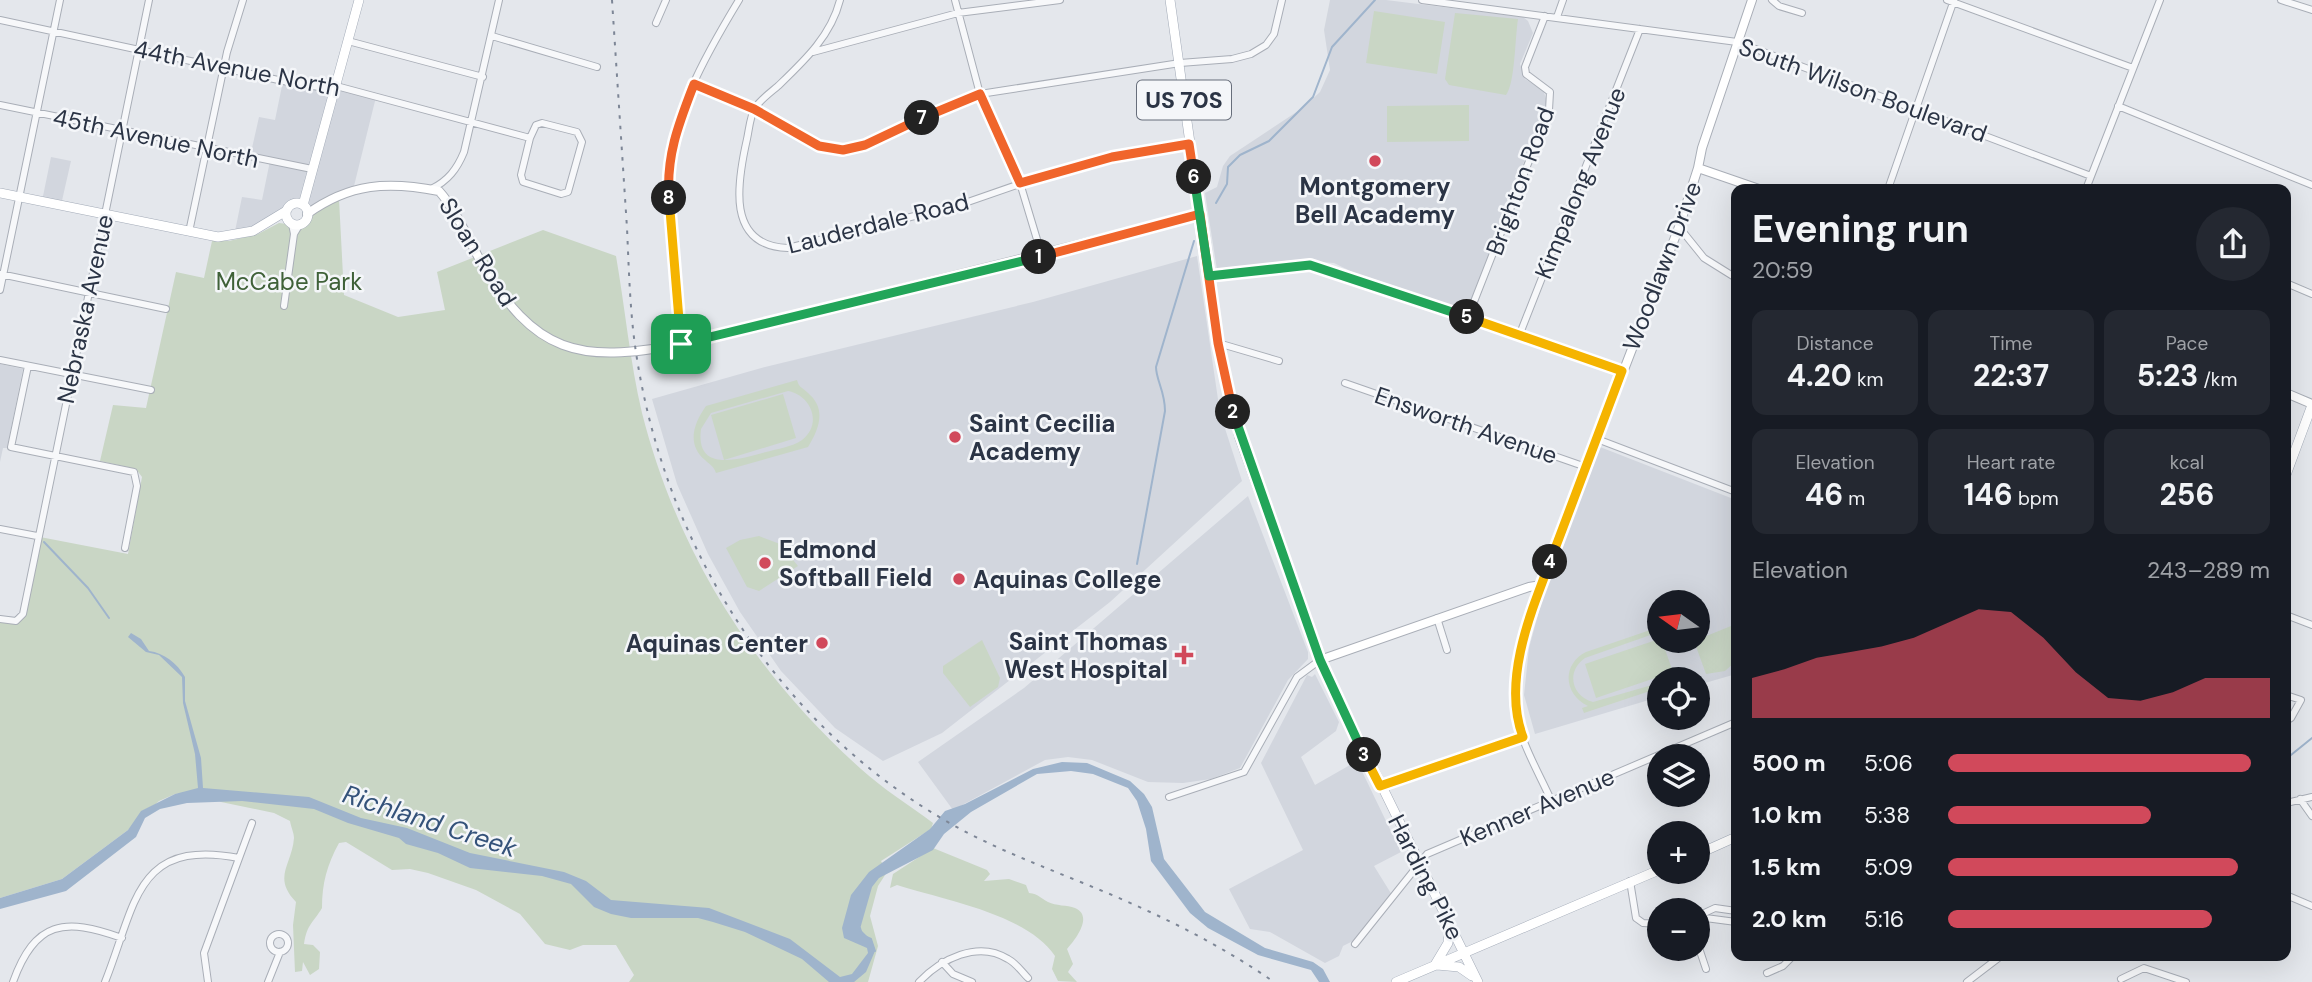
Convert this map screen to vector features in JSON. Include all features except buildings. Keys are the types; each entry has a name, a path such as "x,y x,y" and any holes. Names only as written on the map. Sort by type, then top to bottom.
{"main road":[{"path":"0,193 189,232 233,236 270,223 292,220 303,207 359,0"},
{"name":"US 70S","path":"1170,0 1200,214"},
{"path":"292,220 303,207"},
{"name":"Harding Pike","path":"1200,214 1218,343 1239,436 1320,660 1478,981"},
{"path":"2291,462 2312,405"},
{"path":"1710,848 1731,839"},
{"path":"1396,982 1647,875"},
{"path":"1435,965 1448,943 1447,919"},
{"path":"1435,965 1460,967 1478,981"}],"street":[{"path":"0,289 60,0"},
{"name":"Nebraska Avenue","path":"0,619 15,622 20,619 149,0"},
{"path":"189,232 224,67 243,0"},
{"path":"303,207 319,206 369,185 432,189 444,183 458,166 472,122 499,0"},
{"path":"656,23 666,0"},
{"path":"681,344 668,184 669,158 673,137 694,84 713,42 739,0"},
{"path":"754,109 813,52 836,16 840,0"},
{"path":"955,0 980,94 1020,183 1042,256"},
{"path":"813,52 958,13 1060,0"},
{"path":"694,84 754,109 819,146 843,150 865,145 980,94 1180,63 1232,59 1258,50 1274,34 1282,0"},
{"name":"South Wilson Boulevard","path":"1422,0 1737,42 2091,176"},
{"path":"1557,17 1563,0"},
{"name":"Woodlawn Drive","path":"1541,585 1679,227 1702,148 1752,0"},
{"path":"1772,0 1779,6 1801,13"},
{"path":"2088,184 2160,0"},
{"path":"2281,0 2298,3 2312,10"},
{"path":"1890,184 1952,1 2133,68"},
{"name":"Brighton Road","path":"1468,317 1549,110 1550,92 1526,74 1525,67 1545,16"},
{"name":"44th Avenue North","path":"0,20 335,88 530,138"},
{"name":"Kimpalong Avenue","path":"1519,336 1640,29"},
{"path":"492,36 597,67"},
{"path":"348,41 483,77"},
{"name":"45th Avenue North","path":"0,105 311,172"},
{"path":"2118,106 2312,185"},
{"name":"Lauderdale Road","path":"754,109 740,171 740,207 748,231 758,242 772,248 788,248 961,204 1020,183 1112,157 1189,144"},
{"path":"542,123 582,136 568,192 561,194 523,181 520,175 530,138 536,125 542,123"},
{"path":"1698,168 1744,184"},
{"name":"Sloan Road","path":"432,189 444,196 499,290 534,330 554,342 579,350 607,353 681,344 1042,256 1200,214"},
{"path":"284,306 294,234 292,220"},
{"path":"1679,227 1703,258 1731,272"},
{"path":"1209,276 1310,265 1622,371"},
{"path":"1,275 166,309"},
{"path":"2291,285 2312,294"},
{"path":"1218,343 1279,361"},
{"path":"0,360 151,390"},
{"path":"28,366 11,447 134,472 138,486 125,548"},
{"name":"Ensworth Avenue","path":"1345,383 1586,467"},
{"path":"2291,395 2312,405"},
{"path":"1597,439 1731,490"},
{"path":"0,528 37,536"},
{"path":"1169,797 1244,772 1297,677 1320,660 1437,618 1541,585"},
{"path":"1541,585 1514,685 1514,708 1523,737 1551,800"},
{"path":"2291,617 2312,625"},
{"path":"1437,618 1447,650"},
{"path":"2291,697 2301,700 2291,718"},
{"name":"Kenner Avenue","path":"1355,944 1427,854 1731,724"},
{"path":"1380,786 1523,737"},
{"path":"2291,802 2312,797"},
{"path":"2300,799 2312,816"},
{"path":"206,982 204,953 252,823"},
{"path":"104,982 146,881 159,866 197,852 239,858"},
{"path":"1630,881 1636,918 1647,923"},
{"path":"2291,897 2312,906"},
{"path":"1731,910 1715,908 1698,916 1731,921"},
{"path":"13,982 29,946 54,929 82,926 122,937"},
{"path":"268,982 280,951"},
{"path":"919,982 942,962 969,951 987,951 1009,959 1028,978"},
{"path":"1703,961 1706,969"},
{"path":"1768,973 1788,961"},
{"path":"1968,982 1995,961"},
{"path":"942,962 953,974 969,982"},
{"path":"2121,979 2144,968 2186,982"}],"shaded area":[{"name":"Montgomery Bell Academy","path":"1330,0 1386,0 1523,17 1528,21 1533,33 1520,64 1525,79 1543,90 1547,101 1466,314 1373,282 1334,263 1292,260 1217,270 1205,193 1217,187 1223,166 1230,156 1304,107 1320,92 1330,70 1324,30"},
{"path":"283,81 340,87 376,97 353,190 319,206 294,204 286,211 234,236 242,197 262,200 270,161 250,157 259,117 275,120"},
{"path":"51,157 71,161 61,205 42,201"},
{"path":"1197,256 1220,413 1242,481 1110,602 942,733 883,761 835,728 781,671 740,612 708,554 677,484 652,399 765,367 1033,302"},
{"path":"0,364 23,369 7,448 3,448 0,462"},
{"path":"1600,447 1731,498 1731,675 1710,682 1710,667 1647,667 1647,701 1535,734 1524,695 1529,648 1545,589"},
{"name":"Saint Thomas West Hospital","path":"1248,496 1308,652 1308,659 1288,680 1240,768 1211,779 1183,783 1148,782 1092,760 1068,757 1045,760 953,810 918,762 1024,688"},
{"path":"1315,674 1339,722 1336,731 1301,757 1315,785 1357,761 1401,852 1374,866 1392,895 1357,939 1343,946 1339,956 1325,963 1270,932 1250,929 1229,889 1303,850 1261,763 1307,675 1312,677"}],"green space":[{"path":"1374,11 1445,22 1437,74 1366,63"},
{"path":"1455,13 1518,19 1513,71 1506,95 1449,85 1445,79"},
{"path":"1469,105 1469,141 1387,142 1387,106"},
{"name":"McCabe Park","path":"339,199 344,295 398,317 445,310 437,272 543,230 616,256 642,413 657,465 676,514 724,608 786,692 822,732 861,769 933,823 931,829 881,861 887,872 878,886 870,916 878,946 868,982 629,982 634,975 616,945 583,945 570,950 545,944 520,914 476,890 428,873 410,869 392,870 346,842 339,843 331,859 324,882 322,908 305,937 304,944 313,945 320,952 319,969 310,975 303,962 302,971 295,972 293,925 296,902 285,885 284,878 294,838 290,821 274,813 221,802 202,791 175,794 159,801 128,830 62,879 0,898 0,622 16,624 24,617 40,537 128,554 142,477 136,469 100,461 113,405 146,408 176,272 204,278 212,241 229,241 258,234 279,223 296,225"},
{"path":"797,380 818,406 818,426 808,447 716,473 695,447 695,426 706,406","holes":["788,391 803,398 812,411 812,426 802,440 733,460 712,458 705,453 701,443 701,429 711,413"]},
{"path":"783,394 796,438 724,460 711,415"},
{"name":"Edmond Softball Field","path":"759,536 780,544 798,566 759,591 747,587 726,548 740,540"},
{"path":"1731,626 1731,666 1725,671 1710,673 1710,667 1703,667 1698,653 1710,653 1710,635"},
{"path":"1647,631 1647,636 1585,658 1579,663 1573,676 1576,689 1593,702 1647,686 1647,692 1584,713 1582,708 1588,706 1580,701 1570,687 1569,671 1578,657"},
{"path":"982,640 1000,678 998,687 970,707 943,673 943,666"},
{"path":"1647,643 1647,653 1666,653 1671,667 1647,667 1647,681 1596,698 1585,664"},
{"path":"933,848 987,870 990,874 984,881 1009,879 1026,885 1029,893 1048,902 1072,907 1080,912 1083,917 1081,928 1067,949 1073,964 1068,972 1077,982 1058,981 1052,969 1055,956 1025,929 960,903 897,885 890,888 893,874"}],"water":[{"path":"131,633 141,639 149,651 160,654 170,660 185,677 185,701 201,758 203,788 309,797 361,818 407,828 470,853 564,872 586,881 611,900 709,908 790,939 840,977 852,974 868,953 867,948 844,938 842,928 851,895 869,872 930,829 945,811 965,804 1033,769 1062,762 1087,763 1130,781 1144,794 1152,807 1164,859 1205,912 1265,948 1313,962 1323,969 1330,982 1319,982 1311,970 1258,955 1208,928 1190,913 1151,861 1146,829 1137,801 1128,788 1093,774 1071,771 1037,774 971,812 944,834 933,850 879,878 872,887 860,929 871,940 875,951 866,972 854,982 829,982 802,959 745,932 713,922 698,918 631,918 611,914 594,907 571,884 542,876 470,868 438,853 406,844 399,838 348,823 314,809 242,801 187,803 160,809 145,818 136,837 66,891 0,909 0,898 62,879 128,830 141,811 175,794 198,788 195,754 183,703 182,677 159,655 146,652 128,637"}],"waterway":[{"path":"1216,203 1227,184 1228,167 1240,155 1269,141 1313,97 1332,47 1375,0"},
{"path":"1137,564 1165,411 1156,367 1194,241"},
{"path":"44,542 88,588 109,618"},
{"path":"2291,755 2312,738"},
{"name":"Richland Creek","path":"860,928 862,935 871,939 875,951"}],"railway":[{"path":"612,0 630,294 637,359 652,429 674,496 703,561 738,622 780,679 828,731 882,778 941,818 1028,861 1182,927 1274,982"}],"place":[{"name":"Montgomery Bell Academy","path":"1375,161"},
{"name":"Saint Cecilia Academy","path":"955,437"},
{"name":"Edmond Softball Field","path":"765,563"},
{"name":"Aquinas College","path":"959,579"},
{"name":"Aquinas Center","path":"822,643"},
{"name":"Saint Thomas West Hospital","path":"1184,655"}],"route":[{"path":"681,344 668,184 669,158 673,137 694,84 754,109 819,146 843,150 865,145 980,94 1020,183 1112,157 1189,144 1200,214 1209,276 1298,265 1326,268 1622,371 1541,585 1517,669 1514,708 1523,737 1380,786 1320,660 1239,436 1218,343 1200,214 1105,240 681,344"}]}
